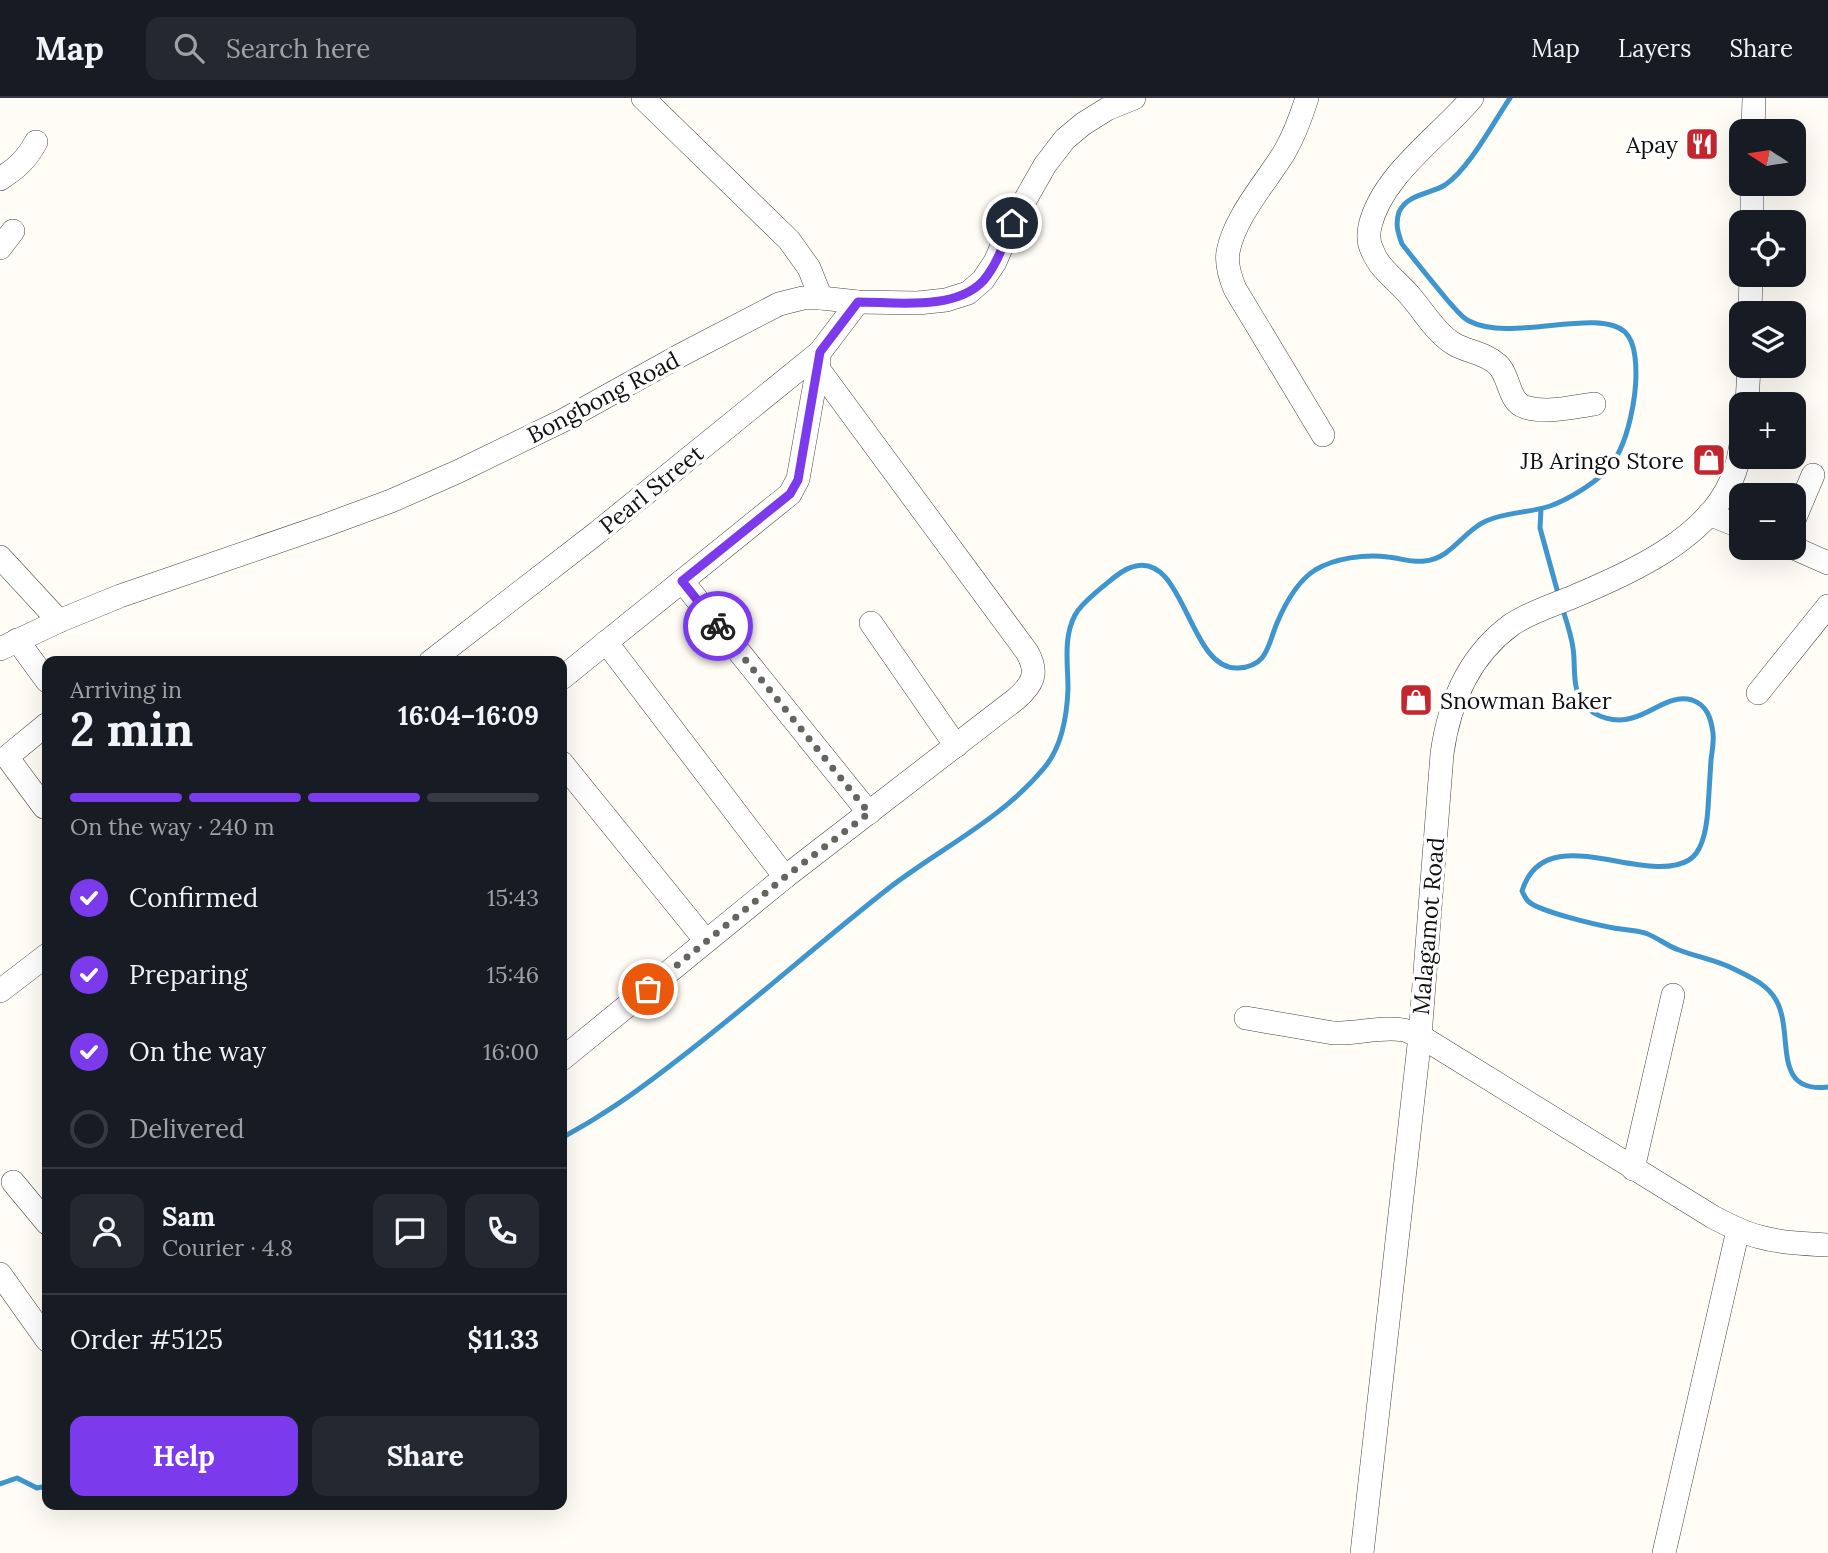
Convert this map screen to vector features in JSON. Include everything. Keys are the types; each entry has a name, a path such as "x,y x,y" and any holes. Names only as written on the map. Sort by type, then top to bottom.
{"street":[{"path":"643,98 789,240 809,268 821,298"},
{"name":"Bongbong Road","path":"8,645 120,596 326,525 457,472 562,421 678,356 779,304 803,298 918,303 946,300 968,293 983,281 995,262 1012,223 1045,165 1065,139 1107,109 1134,98"},
{"path":"1307,98 1286,150 1236,228 1227,254 1229,274 1235,289 1323,435"},
{"path":"1472,98 1393,181 1378,204 1370,227 1369,244 1374,255 1433,325 1453,343 1496,362 1522,407 1554,410 1594,404"},
{"path":"1753,119 1754,98"},
{"path":"0,179 21,164 36,142"},
{"name":"Pearl Street","path":"438,656 819,360 858,302"},
{"path":"567,674 790,494 798,480 819,360"},
{"path":"567,1055 785,877 1024,692 1033,677 1031,659 819,360"},
{"name":"Malagamot Road","path":"1362,1553 1420,1036 1442,754 1450,711 1466,675 1496,638 1530,615 1625,574 1676,543 1709,514 1732,481 1735,469"},
{"path":"1806,492 1813,475"},
{"path":"1709,514 1729,522"},
{"path":"1806,554 1828,564"},
{"path":"0,556 59,621"},
{"path":"682,581 869,813"},
{"path":"1758,693 1828,606"},
{"path":"872,623 956,746"},
{"path":"606,642 785,877"},
{"path":"8,645 42,676"},
{"path":"42,728 7,757 42,804"},
{"path":"567,769 706,941"},
{"path":"0,991 42,959"},
{"path":"1633,1169 1673,995"},
{"path":"1246,1018 1333,1033 1405,1030 1420,1036 1633,1169 1738,1230 1773,1240 1828,1245"},
{"path":"13,1182 42,1217"},
{"path":"1664,1553 1738,1230"},
{"path":"0,1275 42,1333"}],"waterway":[{"path":"567,1135 611,1109 654,1078 889,888 990,818 1027,786 1050,760 1065,720 1071,624 1080,607 1120,573 1132,567 1150,566 1164,576 1176,592 1208,651 1221,664 1248,667 1261,659 1288,601 1303,580 1315,570 1332,562 1360,557 1379,556 1415,561 1434,559 1450,550 1478,525 1501,516 1557,503 1586,487 1605,472 1620,449 1634,401 1635,357 1627,334 1612,325 1595,323 1507,328 1487,327 1469,321 1449,302 1413,258 1402,244 1398,232 1399,212 1407,201 1439,188 1454,178 1472,157 1510,98"},
{"path":"1541,509 1540,528 1559,597"},
{"path":"1562,607 1572,643 1577,691 1584,704 1594,713 1606,718 1626,719 1640,716 1668,702 1684,699 1697,702 1705,709 1713,736 1707,822 1701,844 1689,860 1670,866 1647,866 1573,856 1551,859 1534,870 1522,891 1534,905 1582,921 1645,933 1675,948 1727,966 1758,982 1776,1000 1791,1071 1798,1081 1810,1087 1828,1087"},
{"path":"0,1484 17,1478 37,1488 42,1487"}],"way so far":[{"path":"648,989 785,877 869,813 718,626"}],"place":[{"name":"Apay","path":"1702,144"},
{"name":"JB Aringo Store","path":"1709,460"},
{"name":"Snowman Baker","path":"1416,700"}],"route":[{"path":"718,626 682,581 790,494 798,480 820,352 858,302 918,303 946,300 968,293 983,281 995,262 1012,223"}]}
